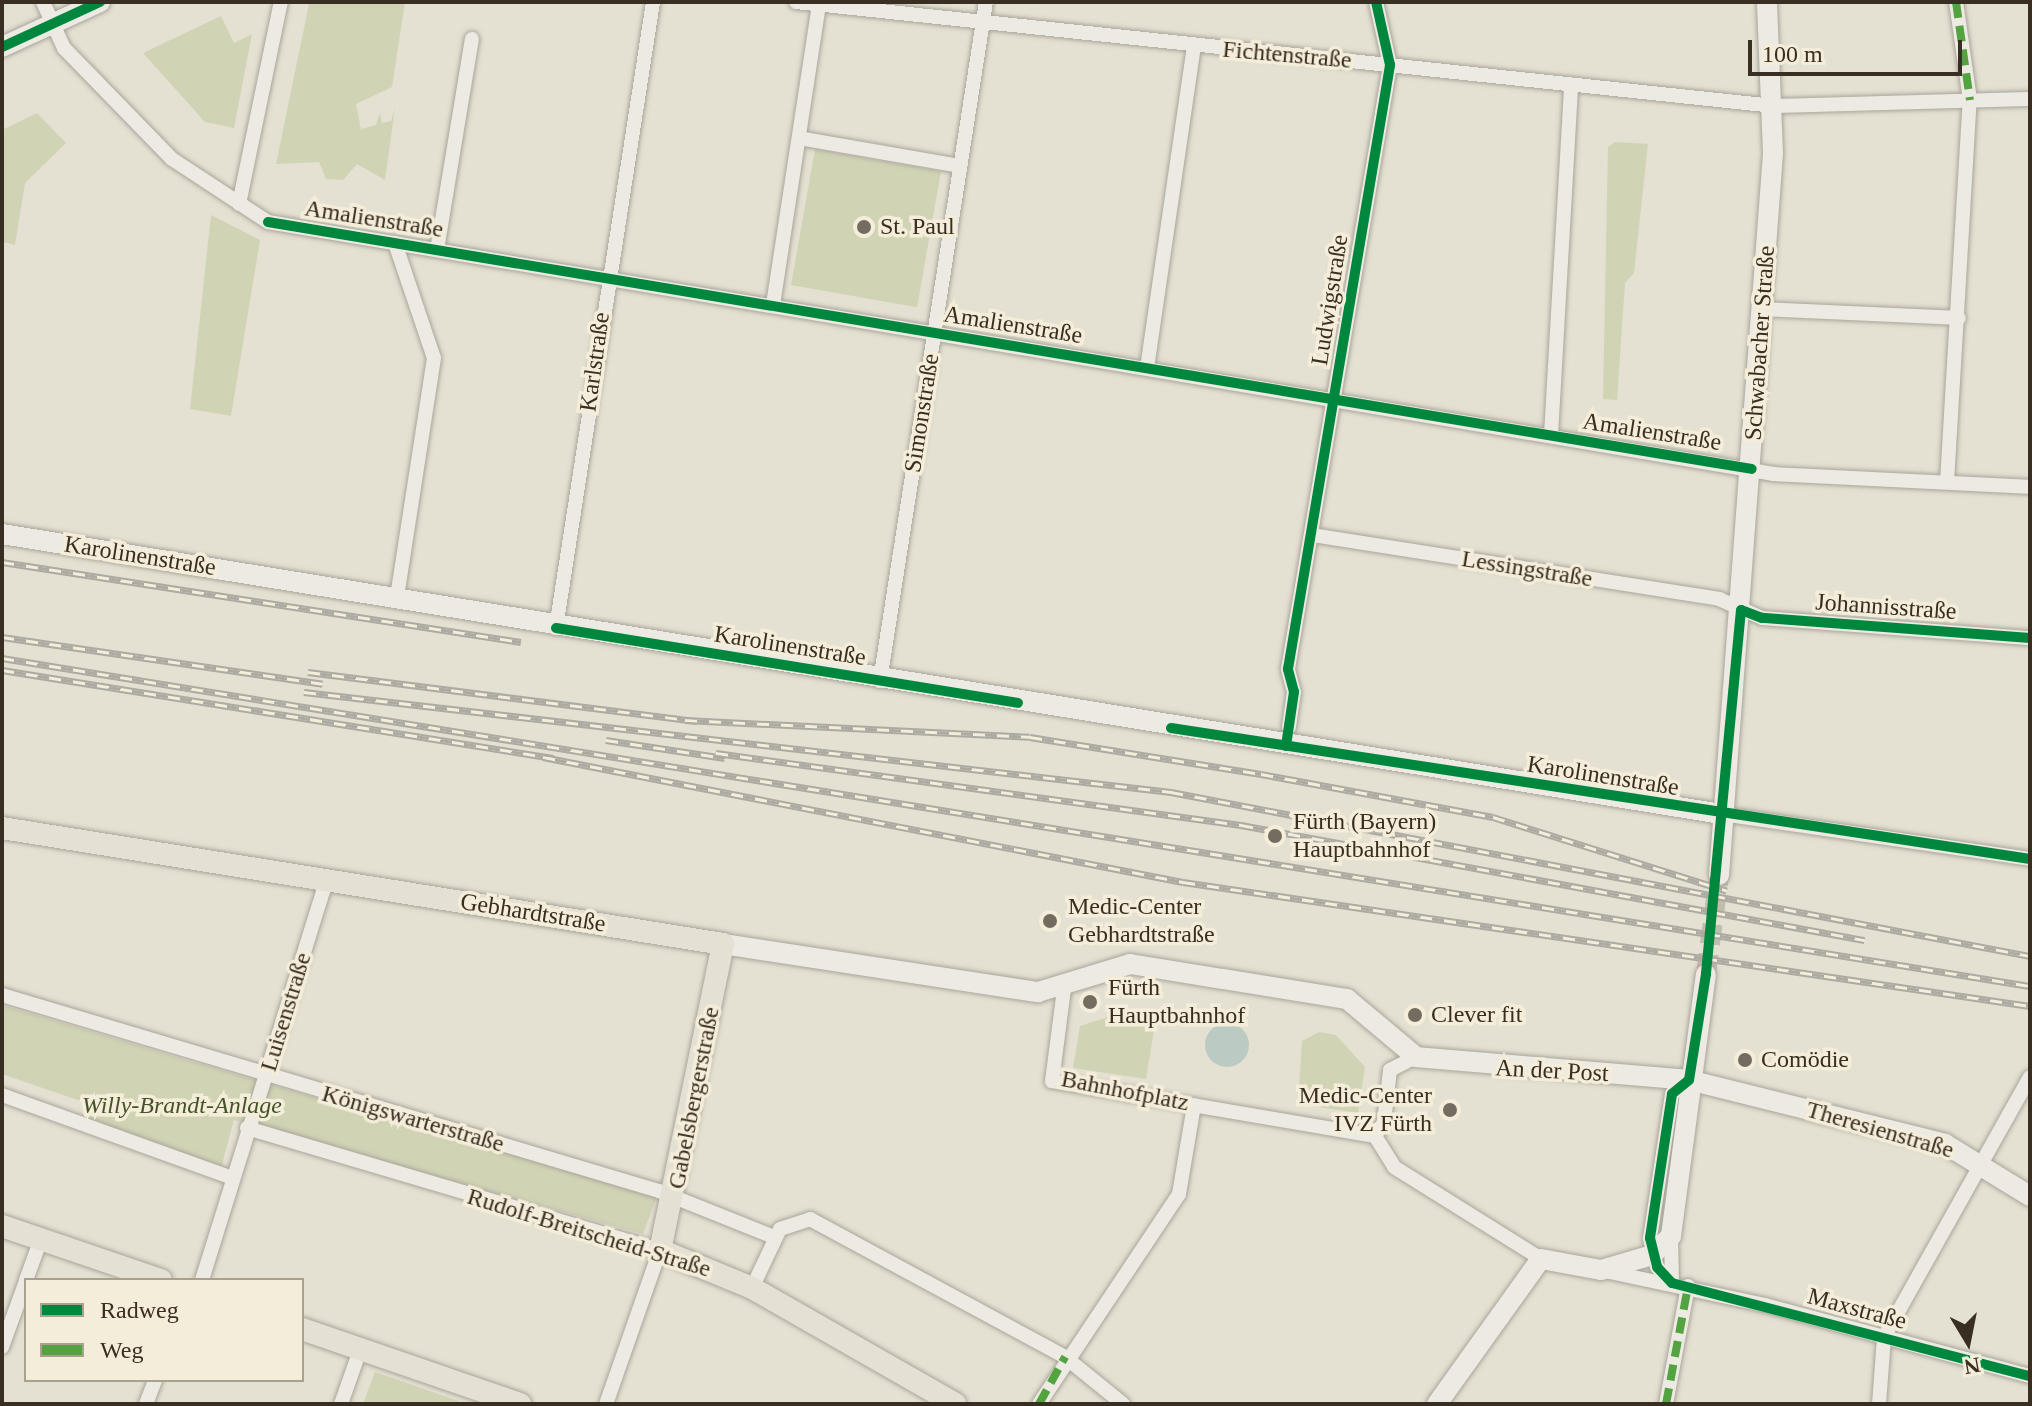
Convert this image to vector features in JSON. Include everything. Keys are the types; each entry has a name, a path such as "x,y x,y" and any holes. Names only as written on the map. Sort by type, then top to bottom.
{"main road":[{"path":"2,47 100,2"},
{"name":"Schwabacher Straße","path":"1719,875 1752,469 1774,106 1767,2"},
{"name":"Karolinenstraße","path":"2,534 880,681 1722,814"},
{"name":"Gebhardtstraße","path":"2,828 1038,992 1064,989"},
{"name":"Gabelsbergerstraße","path":"660,1250 675,1196 723,944"},
{"path":"1064,989 1108,966 1130,964 1347,999 1379,1022 1416,1057"},
{"path":"1671,1236 1689,1080 1706,974"},
{"name":"An der Post","path":"1416,1057 1689,1080 1768,1098"},
{"name":"Theresienstraße","path":"1768,1098 1945,1144 2030,1196"},
{"path":"2,1226 155,1278"},
{"name":"Maxstraße","path":"1541,1259 1601,1270 1652,1255 1671,1236"},
{"name":"Rudolf-Breitscheid-Straße","path":"660,1250 752,1288 955,1404"},
{"path":"1437,1404 1541,1259"},
{"path":"304,1330 520,1404"}],"street":[{"name":"Amalienstraße","path":"43,2 64,48 172,159 268,222 1752,469 2030,487"},
{"path":"239,204 281,2"},
{"name":"Karlstraße","path":"556,628 653,2"},
{"name":"Fichtenstraße","path":"796,2 983,25 1774,106 2030,99"},
{"name":"Simonstraße","path":"880,681 986,2"},
{"name":"Ludwigstraße","path":"1289,727 1294,692 1288,669 1390,65 1376,2"},
{"path":"1947,482 1970,100 1956,2"},
{"path":"773,305 819,4"},
{"path":"437,250 472,39"},
{"path":"1147,368 1194,46"},
{"path":"1551,435 1571,85"},
{"path":"799,138 960,166"},
{"path":"395,243 434,358 397,598"},
{"path":"1762,309 1959,318"},
{"name":"Lessingstraße","path":"1312,535 1719,599 1741,610"},
{"name":"Johannisstraße","path":"1741,610 1762,618 2030,638"},
{"name":"Karolinenstraße","path":"1722,814 2030,859"},
{"name":"Luisenstraße","path":"203,1278 326,881"},
{"name":"Bahnhofplatz","path":"1064,989 1052,1081 1375,1136"},
{"name":"Königswarterstraße","path":"2,995 267,1077 675,1196 774,1237"},
{"path":"1375,1136 1384,1122 1390,1070 1416,1057"},
{"path":"1879,1404 1884,1337 2030,1077"},
{"path":"1672,1283 1652,1255 1672,1094 1689,1080"},
{"path":"2,1095 233,1178"},
{"path":"1039,1404 1065,1357 1179,1194 1194,1105"},
{"name":"Rudolf-Breitscheid-Straße","path":"247,1128 660,1250"},
{"name":"Maxstraße","path":"1375,1136 1381,1150 1434,1197 1541,1259"},
{"path":"752,1288 774,1237 792,1220 810,1219 1065,1357 1123,1404"},
{"path":"1671,1236 1672,1283"},
{"path":"27,1278 41,1239"},
{"path":"606,1404 660,1250"},
{"name":"Maxstraße","path":"1601,1270 1688,1286 2030,1376"},
{"path":"2,1347 24,1286"},
{"path":"1666,1404 1688,1286"},
{"path":"341,1404 360,1350"},
{"path":"146,1404 154,1382"}],"green space":[{"path":"405,2 392,87 356,104 361,129 376,125 380,113 382,123 391,121 395,108 385,180 357,164 343,180 326,179 319,162 276,164 309,4"},
{"path":"221,16 234,43 252,34 234,128 205,122 143,53"},
{"path":"37,113 66,143 25,183 15,245 2,242 2,130"},
{"path":"1615,142 1648,144 1634,273 1625,283 1617,400 1603,399 1608,147"},
{"path":"815,149 941,171 917,307 791,285"},
{"path":"211,215 260,240 231,416 190,409"},
{"name":"Willy-Brandt-Anlage","path":"2,1005 657,1197 643,1234 234,1120 221,1168 87,1120 89,1104 2,1074"},
{"path":"1133,1009 1156,1018 1146,1079 1073,1068 1080,1026"},
{"path":"1319,1032 1336,1035 1365,1067 1358,1113 1298,1104 1302,1041"},
{"path":"375,1372 378,1373 467,1404 363,1404"}],"shaded area":[{"path":"1227,1023 1243,1029 1249,1045 1243,1061 1227,1067 1211,1061 1205,1045 1211,1029"}],"tunnel":[{"path":"1706,974 1719,875"}],"railway":[{"path":"2,562 521,642"},
{"path":"2,637 323,684"},
{"path":"2,658 2030,986"},
{"path":"2,670 553,758"},
{"path":"308,672 697,721"},
{"path":"304,692 1171,792 2030,956"},
{"path":"685,720 1030,737 1261,774 1493,817 1727,891"},
{"path":"606,740 725,758"},
{"path":"716,753 1241,825 1864,940"},
{"path":"543,757 1183,882 2030,1006"}],"marked path":[{"path":"1956,2 1970,100"},
{"path":"1666,1404 1688,1286"},
{"path":"1039,1404 1065,1357"}],"cycle path":[{"path":"2,47 100,2"},
{"path":"1286,746 1294,692 1288,669 1390,65 1376,2"},
{"path":"268,222 1752,469"},
{"path":"2030,638 1762,618 1741,610 1706,974 1689,1080 1672,1094 1650,1238 1657,1267 1672,1283 2030,1376"},
{"path":"556,628 1018,703"},
{"path":"1171,728 2030,859"}],"place":[{"name":"St. Paul","path":"864,227"},
{"name":"Fürth (Bayern) Hauptbahnhof","path":"1275,836"},
{"name":"Medic-Center Gebhardtstraße","path":"1050,921"},
{"name":"Fürth Hauptbahnhof","path":"1090,1002"},
{"name":"Clever fit","path":"1415,1015"},
{"name":"Comödie","path":"1745,1060"},
{"name":"Medic-Center IVZ Fürth","path":"1450,1110"}]}
